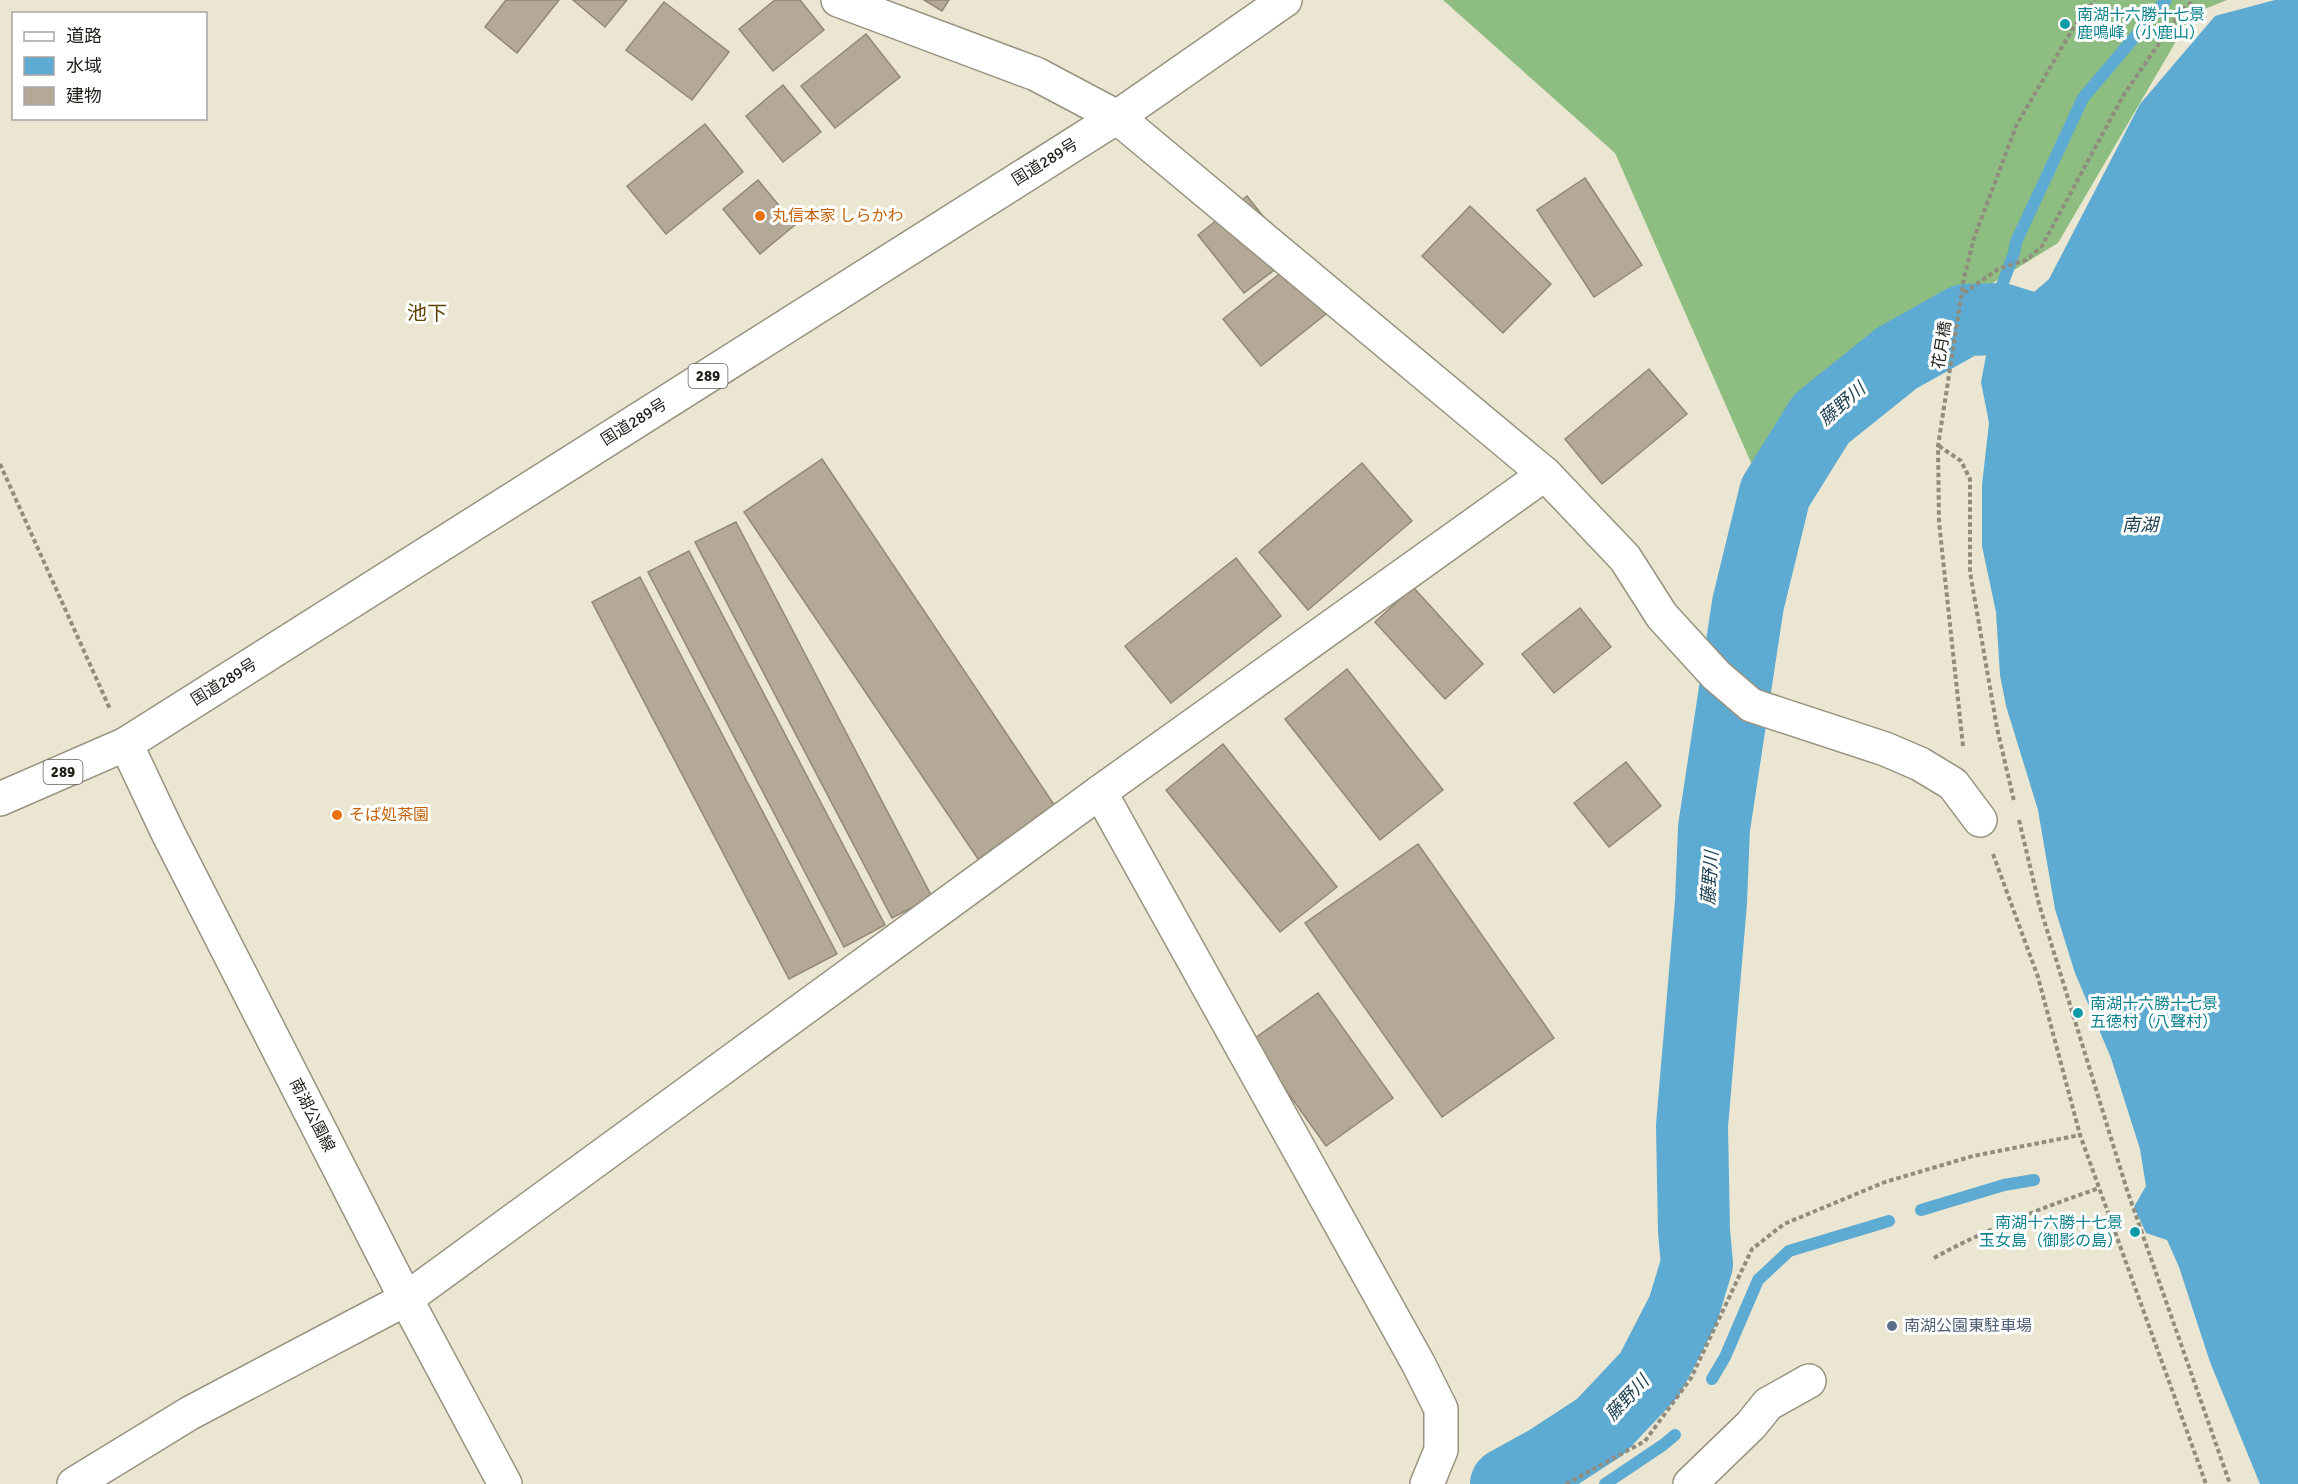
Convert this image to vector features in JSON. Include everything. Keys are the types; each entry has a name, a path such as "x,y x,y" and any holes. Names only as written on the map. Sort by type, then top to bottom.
{"main road":[{"path":"838,0 953,45 1036,74 1116,117 1545,474 1625,558 1662,616 1716,675 1751,705 1885,749 1920,764 1953,784 1980,820"},
{"name":"国道289号","path":"0,800 126,744 1116,117 1285,0"},
{"path":"74,1484 190,1413 406,1299 1100,792 1545,474"},
{"name":"南湖公園線","path":"126,744 168,833 406,1299 505,1484"},
{"path":"1100,792 1441,1408 1442,1450 1427,1484"},
{"path":"1690,1484 1751,1425 1768,1404 1809,1381"}],"path":[{"name":"花月橋","path":"1963,748 1939,522 1938,446 1965,278 1974,238 2017,124 2075,25 2094,0"},
{"path":"1964,293 1998,269 2026,260 2042,246 2123,96 2182,10 2194,0"},
{"path":"1938,446 1960,461 1970,479 1970,572 1997,728 2015,805"},
{"path":"0,464 126,744"},
{"path":"2018,816 2039,904 2127,1190 2230,1484"},
{"path":"1980,820 2038,977 2080,1135 2206,1484"},
{"path":"1566,1484 1645,1441 1692,1378 1752,1249 1784,1224 1885,1182 1974,1156 2080,1135"},
{"path":"1934,1258 1959,1244 2042,1208 2099,1188"}],"green space":[{"path":"1443,0 2227,0 2192,14 2058,243 1893,344 1767,499 1615,153"}],"water":[{"name":"南湖","path":"2275,0 2298,0 2298,1484 2260,1484 2210,1362 2179,1267 2167,1240 2146,1233 2134,1207 2146,1186 2140,1149 2111,1058 2075,973 2055,909 2038,810 2006,706 2000,675 1996,612 1982,546 1982,485 1989,423 1981,382 1991,329 2049,279 2140,104 2215,16"}],"building":[{"path":"506,0 559,0 517,53 485,27"},
{"path":"573,0 627,0 605,27"},
{"path":"775,0 800,0 824,30 773,71 739,29"},
{"path":"924,0 949,0 942,11"},
{"path":"664,2 729,52 692,100 626,50"},
{"path":"866,34 900,77 835,128 801,86"},
{"path":"783,85 821,132 783,162 746,116"},
{"path":"705,124 743,172 666,234 627,186"},
{"path":"1585,178 1642,265 1594,297 1537,210"},
{"path":"758,180 795,225 760,254 723,209"},
{"path":"1247,196 1294,255 1244,293 1198,235"},
{"path":"1470,206 1551,284 1503,333 1422,256"},
{"path":"1288,267 1326,314 1261,366 1223,319"},
{"path":"1649,369 1687,414 1602,484 1565,439"},
{"path":"822,459 1055,806 978,859 744,512"},
{"path":"1362,463 1412,521 1308,610 1259,552"},
{"path":"736,522 932,897 892,918 695,542"},
{"path":"689,551 885,925 844,947 648,572"},
{"path":"1236,558 1281,616 1171,703 1125,646"},
{"path":"640,577 837,954 789,979 592,602"},
{"path":"1413,587 1483,664 1445,699 1375,622"},
{"path":"1580,608 1611,647 1554,693 1522,654"},
{"path":"1347,669 1443,790 1380,840 1285,719"},
{"path":"1223,744 1337,887 1280,932 1166,790"},
{"path":"1626,762 1661,806 1609,847 1574,803"},
{"path":"1418,844 1554,1038 1442,1117 1305,923"},
{"path":"1318,993 1393,1098 1326,1146 1251,1041"}],"waterway":[{"path":"1965,320 1994,307 2016,242 2083,98 2166,0"},
{"name":"藤野川","path":"1506,1484 1548,1461 1600,1427 1650,1374 1683,1310 1697,1264 1694,1231 1692,1126 1711,902 1714,828 1748,604 1775,493 1821,419 1897,358 1965,320 2001,319 2096,349"},
{"path":"1921,1210 2004,1185 2034,1180"},
{"path":"1712,1379 1725,1357 1758,1280 1789,1251 1889,1221"},
{"path":"1605,1484 1675,1435"}],"place":[{"name":"南湖十六勝十七景 鹿鳴峰（小鹿山）","path":"2065,24"},
{"name":"丸信本家 しらかわ","path":"760,216"},
{"name":"そば処茶園","path":"337,815"},
{"name":"南湖十六勝十七景 五徳村（八聲村）","path":"2078,1013"},
{"name":"南湖十六勝十七景 玉女島（御影の島）","path":"2135,1232"},
{"name":"南湖公園東駐車場","path":"1892,1326"}],"district":[{"name":"池下","path":"427,313"}]}
